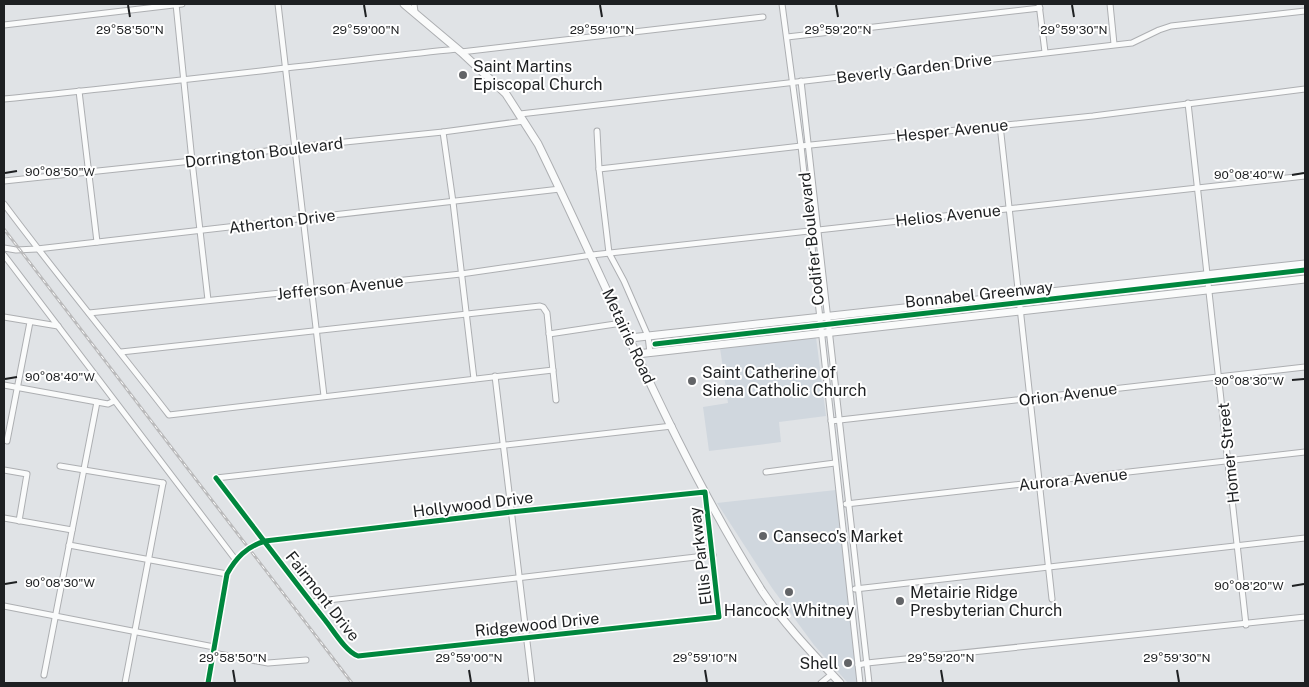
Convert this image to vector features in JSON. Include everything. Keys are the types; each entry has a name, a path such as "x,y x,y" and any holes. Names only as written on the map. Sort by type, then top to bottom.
{"main road":[{"name":"Metairie Road","path":"404,4 459,50 506,94 520,114 538,144 560,188 622,323 725,530 762,591 796,635 840,683"},
{"path":"630,338 1305,264"},
{"path":"637,354 1305,279"}],"street":[{"path":"176,4 208,300"},
{"path":"4,24 182,4"},
{"path":"278,4 324,396"},
{"path":"414,4 415,12"},
{"name":"Codifer Boulevard","path":"782,4 801,146 860,683"},
{"path":"1110,4 1114,44"},
{"path":"787,37 1040,6 1045,52"},
{"name":"Beverly Garden Drive","path":"520,114 1132,43 1171,26 1305,11"},
{"path":"4,99 286,67 763,17"},
{"name":"Codifer Boulevard","path":"801,81 869,683"},
{"name":"Hesper Avenue","path":"599,169 1093,116 1305,89"},
{"path":"79,91 97,242"},
{"name":"Homer Street","path":"1188,104 1199,188 1246,625"},
{"name":"Dorrington Boulevard","path":"4,181 192,161 524,121"},
{"path":"1000,125 1017,296 1052,599"},
{"path":"597,131 599,169 609,254 624,281 648,336 650,353"},
{"path":"443,132 474,379"},
{"name":"Helios Avenue","path":"592,255 1305,176"},
{"name":"Atherton Drive","path":"4,248 16,250 37,249 453,202 560,188"},
{"path":"4,204 37,249 121,352 169,415 553,370"},
{"path":"4,255 235,559 227,574 208,683"},
{"name":"Jefferson Avenue","path":"89,313 461,274 592,255"},
{"path":"121,352 317,332 536,305 543,307 547,313 556,400"},
{"path":"4,316 58,326"},
{"path":"8,441 30,322"},
{"path":"549,334 622,323"},
{"name":"Orion Avenue","path":"830,420 1305,367"},
{"path":"495,376 532,683"},
{"path":"4,385 108,404 114,401"},
{"path":"44,676 97,402"},
{"path":"503,444 672,426"},
{"name":"Fairmont Drive","path":"358,656 349,650 216,478 503,444"},
{"name":"Aurora Avenue","path":"840,505 1305,452"},
{"path":"766,472 835,463"},
{"path":"60,466 163,484 174,478"},
{"path":"4,470 28,474 18,521"},
{"path":"125,683 163,484"},
{"name":"Hollywood Drive","path":"235,559 254,545 265,541 511,512 705,492"},
{"name":"Ellis Parkway","path":"705,492 719,617"},
{"path":"4,518 72,530"},
{"path":"850,589 1305,538"},
{"path":"70,545 227,574"},
{"path":"311,602 712,555"},
{"path":"4,606 135,630 268,663 306,660"},
{"name":"Ridgewood Drive","path":"358,656 719,617"},
{"path":"858,666 866,663 1305,618"},
{"path":"821,683 832,674"}],"shaded area":[{"path":"816,337 826,416 779,422 781,442 709,451 703,407 728,403 720,348"},
{"path":"836,490 857,683 848,683 814,645 772,588 717,503"}],"railway":[{"path":"4,229 352,683"}],"cycle path":[{"name":"Bonnabel Greenway","path":"655,344 1305,270"},
{"path":"208,683 227,574 242,554 252,546 258,543 265,541 511,512 705,492 719,617 358,656 353,654 340,640 270,549 257,531 216,478"}],"place":[{"name":"Saint Martins Episcopal Church","path":"463,75"},
{"name":"Saint Catherine of Siena Catholic Church","path":"692,381"},
{"name":"Canseco's Market","path":"763,536"},
{"name":"Hancock Whitney","path":"789,592"},
{"name":"Metairie Ridge Presbyterian Church","path":"900,601"},
{"name":"Shell","path":"848,663"}]}
